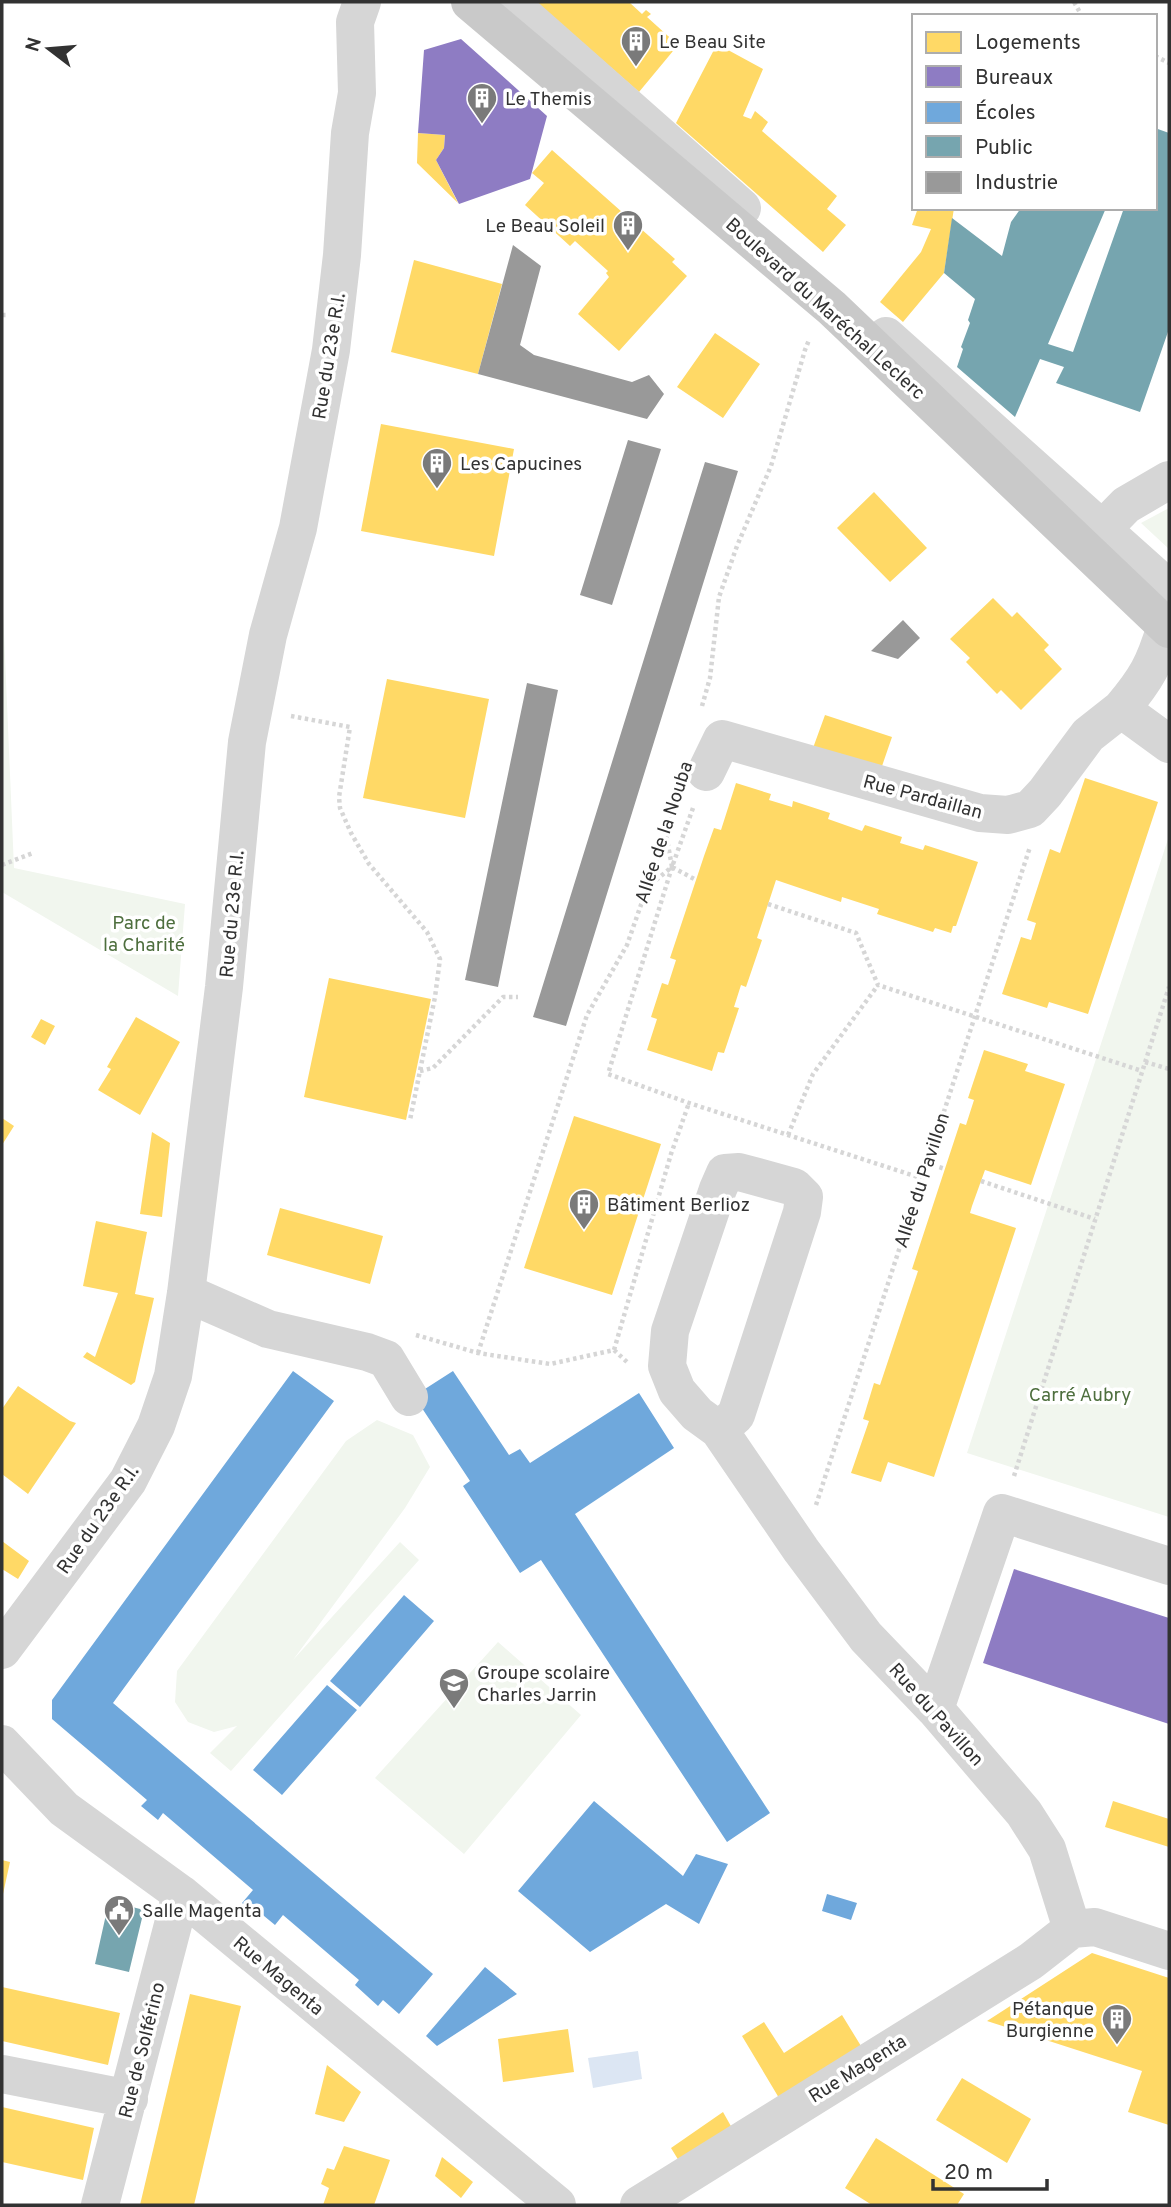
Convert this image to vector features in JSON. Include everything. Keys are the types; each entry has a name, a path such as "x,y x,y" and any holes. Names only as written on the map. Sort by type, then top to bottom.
{"main road":[{"name":"Boulevard du Maréchal Leclerc","path":"470,2 832,308 1094,538 1168,615"}],"street":[{"name":"Boulevard du Maréchal Leclerc","path":"509,2 1094,538"},
{"name":"Rue du 23e R.I.","path":"2,1650 128,1481 156,1426 173,1376 187,1293 224,987 247,742 268,635 298,527 331,350 342,255 350,133 357,93 351,7"},
{"path":"1094,538 1126,505 1169,480"},
{"path":"1030,808 1045,793 1088,735 1121,709 1144,682 1157,657 1168,615"},
{"path":"1121,709 1169,744"},
{"name":"Rue Pardaillan","path":"692,783 722,740 981,814 1008,815 1030,808"},
{"name":"Rue du Pavillon","path":"719,1430 736,1415 802,1212 804,1197 794,1187 739,1172 726,1173 718,1189 670,1331 667,1366 677,1391 697,1414 719,1430 801,1550 866,1637 935,1709 1024,1813 1047,1849 1072,1929"},
{"path":"187,1293 268,1329 367,1352 386,1359 409,1396"},
{"path":"935,1709 1002,1513 1169,1566"},
{"name":"Rue Magenta","path":"2,1744 64,1808 181,1894 558,2205"},
{"name":"Rue de Solférino","path":"100,2205 181,1894"},
{"path":"1072,1929 1096,1927 1169,1951"},
{"name":"Rue Magenta","path":"639,2205 1031,1961 1072,1929"},
{"path":"2,2074 129,2099"}],"path":[{"path":"699,716 710,678 719,597 771,466 805,350 818,324 832,308"},
{"path":"254,709 350,727 339,797 340,808 369,864 427,932 440,959 410,1120"},
{"path":"692,783 672,867 608,1074 921,1178"},
{"name":"Allée de la Nouba","path":"478,1353 587,1015 627,945 666,833 692,783"},
{"name":"Allée du Pavillon","path":"801,1550 1032,839 1030,808"},
{"path":"666,833 672,867"},
{"path":"2,865 33,853"},
{"path":"672,867 696,880"},
{"path":"644,890 672,867"},
{"path":"768,904 856,933 878,985 1142,1071"},
{"path":"788,1135 813,1074 878,985"},
{"path":"1002,1513 1169,987"},
{"path":"420,1071 433,1068 503,997 518,997"},
{"path":"1145,1062 1169,1069"},
{"path":"614,1350 671,1154 689,1103"},
{"path":"771,1141 774,1130"},
{"path":"926,1163 945,1169"},
{"path":"981,1181 1095,1219"},
{"path":"431,1339 478,1353 550,1364 614,1350"},
{"path":"614,1350 634,1368"}],"green space":[{"path":"1169,508 1169,549 1141,523"},
{"name":"Parc de la Charité","path":"2,586 14,868 185,904 178,996 2,892"},
{"name":"Carré Aubry","path":"1169,836 1169,1517 967,1453"},
{"path":"377,1420 413,1435 430,1467 405,1508 293,1660 400,1542 419,1560 231,1771 210,1753 237,1726 214,1732 188,1722 175,1702 177,1671 346,1441"},
{"path":"498,1642 581,1715 464,1854 375,1778"}],"shaded area":[{"path":"638,2051 642,2079 593,2088 588,2058"}],"building: Logements":[{"name":"Le Beau Site","path":"536,2 629,2 642,14 646,10 651,14 647,17 678,45 639,92"},
{"path":"717,44 763,69 743,116 751,119 755,111 768,122 762,131 837,196 827,209 846,225 823,252 676,123"},
{"path":"418,133 445,135 444,148 436,160 458,203 417,163"},
{"name":"Le Beau Soleil","path":"552,150 675,259 672,262 687,276 619,351 578,314 609,277 606,273 608,271 575,241 570,246 525,205 544,183 532,173"},
{"path":"917,210 954,210 944,273 903,322 880,302 921,252 931,229 912,225"},
{"path":"414,260 502,284 478,374 391,352"},
{"path":"715,333 760,364 723,418 677,387"},
{"name":"Les Capucines","path":"381,424 514,449 494,556 361,531"},
{"path":"874,492 927,548 890,582 837,528"},
{"path":"993,598 1012,617 1017,612 1049,645 1044,650 1062,669 1021,710 1001,690 997,694 966,662 970,658 950,639"},
{"path":"387,679 489,699 465,818 363,798"},
{"path":"825,715 892,737 881,769 813,748"},
{"path":"1085,778 1158,802 1088,1014 1049,1002 1047,1008 1002,994 1021,937 1031,940 1036,923 1027,920 1050,849 1060,853"},
{"path":"736,783 771,794 769,800 792,807 793,801 830,813 828,819 862,831 865,825 902,837 900,843 923,850 925,845 978,862 956,926 953,926 951,933 935,928 933,932 877,914 879,909 842,897 841,902 776,880 757,938 762,940 746,987 741,985 734,1007 739,1008 724,1053 718,1052 712,1071 647,1050 657,1019 651,1017 662,983 668,985 676,960 670,958 714,828 721,830"},
{"path":"329,978 431,999 406,1120 304,1097"},
{"path":"136,1017 180,1042 140,1115 98,1090 111,1069 107,1067"},
{"path":"41,1019 55,1026 45,1045 31,1037"},
{"path":"984,1050 1028,1064 1025,1071 1065,1084 1031,1185 985,1170 972,1206 970,1213 1016,1228 934,1477 888,1462 881,1482 851,1473 869,1421 863,1419 874,1383 880,1385 918,1271 912,1269 960,1123 966,1125 974,1100 968,1098"},
{"name":"Bâtiment Berlioz","path":"574,1116 661,1144 612,1295 524,1268"},
{"path":"2,1118 14,1126 2,1145"},
{"path":"152,1132 170,1143 162,1217 140,1214"},
{"path":"280,1208 383,1236 370,1284 267,1255"},
{"path":"96,1221 147,1232 135,1294 154,1298 135,1382 131,1385 83,1357 87,1352 95,1357 118,1293 83,1286"},
{"path":"18,1386 76,1423 28,1494 2,1474 2,1409"},
{"path":"2,1541 29,1561 18,1579 2,1569"},
{"path":"1113,1801 1169,1819 1169,1847 1105,1827"},
{"path":"2,1860 10,1862 3,1894 2,1894"},
{"name":"Pétanque Burgienne","path":"1092,1953 1169,1978 1169,2125 1128,2112 1142,2071 987,2021"},
{"path":"2,1987 120,2013 108,2065 2,2041"},
{"path":"190,1994 241,2006 194,2205 140,2205"},
{"path":"842,2015 861,2046 779,2098 742,2036 764,2022 784,2053"},
{"path":"568,2029 574,2072 503,2082 498,2039"},
{"path":"327,2065 361,2092 344,2122 315,2114"},
{"path":"962,2078 1031,2119 1007,2163 936,2120"},
{"path":"2,2107 94,2128 83,2180 2,2162"},
{"path":"723,2112 732,2128 679,2161 671,2148"},
{"path":"876,2138 964,2194 957,2205 872,2205 845,2188"},
{"path":"344,2146 390,2160 374,2205 323,2205 329,2188 321,2184 327,2168 334,2170"},
{"path":"442,2157 473,2182 461,2198 435,2176"}],"building: Bureaux":[{"name":"Le Themis","path":"461,39 547,116 530,179 459,204 436,160 444,148 445,135 418,133 424,50"},
{"path":"1014,1569 1169,1618 1169,1724 983,1663"}],"building: Écoles":[{"path":"293,1371 334,1401 113,1703 433,1974 399,2014 383,2000 378,2006 355,1985 359,1980 283,1915 275,1925 253,1907 251,1910 242,1903 253,1890 163,1813 158,1820 141,1806 147,1800 52,1719 52,1700"},
{"path":"453,1371 509,1455 520,1449 530,1463 639,1393 674,1448 575,1514 770,1813 727,1842 541,1560 520,1573 463,1486 470,1481 414,1396"},
{"path":"404,1595 434,1621 360,1707 330,1681"},
{"path":"327,1685 357,1710 282,1795 253,1770"},
{"path":"594,1801 683,1876 696,1854 728,1864 699,1924 666,1904 590,1952 518,1891"},
{"path":"827,1894 857,1903 851,1920 822,1911"},
{"path":"485,1967 517,1994 437,2046 426,2036"}],"building: Public":[{"path":"1157,129 1169,133 1169,329 1140,412 1056,383 1064,367 1040,359 1015,417 957,367 975,299 944,273 952,218 1002,256 1011,222 1020,210 1105,210 1048,344 1073,352 1123,210 1157,210"},
{"name":"Salle Magenta","path":"109,1901 144,1910 129,1972 95,1964"}],"building: Industrie":[{"path":"513,245 541,266 520,345 534,355 632,382 649,375 664,394 647,419 478,374"},
{"path":"628,440 661,449 612,605 580,595"},
{"path":"705,462 738,471 566,1026 533,1017"},
{"path":"903,620 920,638 898,659 871,651"},
{"path":"527,683 558,690 498,987 465,980"}],"place":[{"name":"Le Beau Site","path":"636,68"},
{"name":"Le Themis","path":"482,125"},
{"name":"Le Beau Soleil","path":"628,252"},
{"name":"Les Capucines","path":"437,490"},
{"name":"Bâtiment Berlioz","path":"584,1231"},
{"name":"Groupe scolaire Charles Jarrin","path":"454,1710"},
{"name":"Salle Magenta","path":"119,1937"},
{"name":"Pétanque Burgienne","path":"1117,2046"}]}
